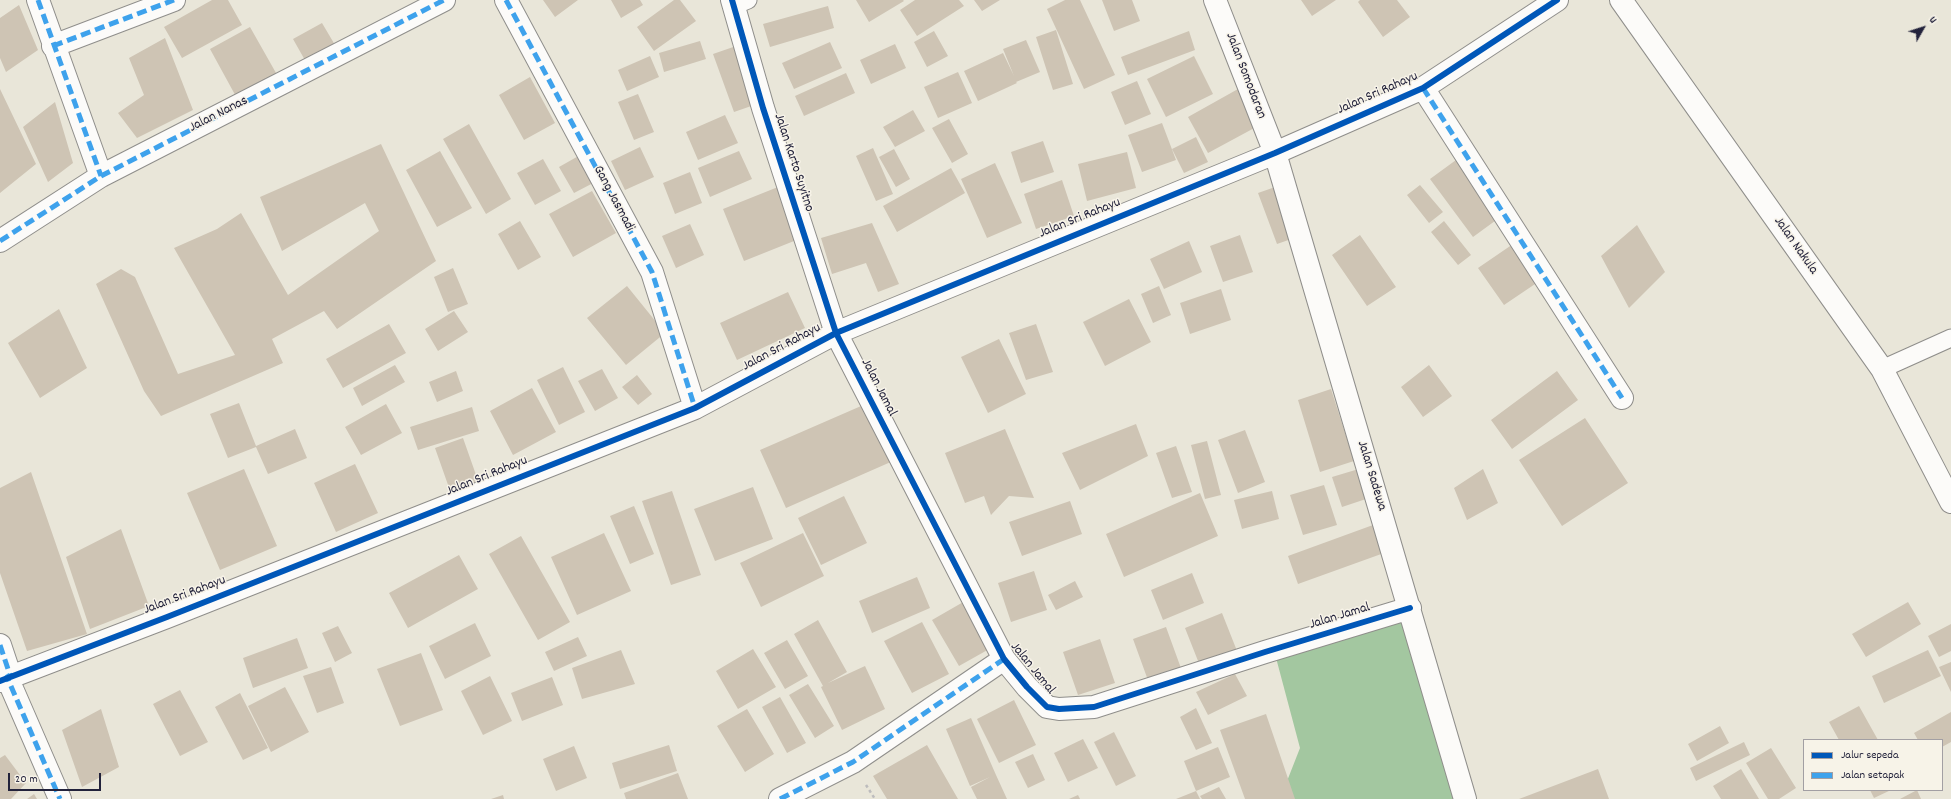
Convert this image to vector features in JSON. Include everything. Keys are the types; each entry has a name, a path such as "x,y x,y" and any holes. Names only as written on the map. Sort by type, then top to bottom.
{"street":[{"path":"38,0 53,46 101,176"},
{"path":"53,46 174,0"},
{"name":"Jalan Nanas","path":"0,241 101,176 444,0"},
{"name":"Gang Jasmadi","path":"506,0 652,272 695,408"},
{"name":"Jalan Somodaran","path":"1215,0 1275,153"},
{"name":"Jalan Sri Rahayu","path":"3,679 167,617 695,408 836,332 1275,153 1423,88 1557,0"},
{"name":"Jalan Nakula","path":"1621,0 1882,369 1951,502"},
{"name":"Jalan Karto Suyitno","path":"738,2 763,108 836,332"},
{"path":"1423,88 1622,398"},
{"name":"Jalan Sadewa","path":"1275,153 1410,608 1464,799"},
{"name":"Jalan Jamal","path":"836,332 1004,659 1028,688 1047,707 1059,709 1094,707 1265,652 1410,608"},
{"path":"0,644 10,675 3,679 60,799"},
{"path":"780,799 853,762 1004,659"}],"lane":[{"path":"1882,369 1951,338"}],"green space":[{"path":"1413,601 1467,799 1280,799 1300,748 1271,639"}],"building":[{"path":"212,0 228,0 242,25 182,58 164,27"},
{"path":"543,0 578,0 555,17"},
{"path":"611,0 640,0 643,5 621,18"},
{"path":"674,0 680,0 696,21 654,51 637,27"},
{"path":"856,0 903,0 904,1 869,22"},
{"path":"915,0 959,0 964,6 917,36 900,10"},
{"path":"974,0 1000,0 982,11"},
{"path":"1065,0 1080,0 1115,75 1084,89 1047,9"},
{"path":"1102,0 1132,0 1140,21 1114,31"},
{"path":"1301,0 1336,0 1312,16"},
{"path":"1360,0 1397,0 1410,17 1383,37 1358,2"},
{"path":"19,5 38,50 6,72 0,58 0,18"},
{"path":"828,6 834,28 770,47 763,24"},
{"path":"322,23 335,45 306,62 293,39"},
{"path":"250,27 280,80 239,102 210,49"},
{"path":"1056,30 1073,84 1053,90 1036,37"},
{"path":"934,31 948,56 927,67 914,42"},
{"path":"1189,31 1195,50 1128,75 1121,57"},
{"path":"165,38 193,110 137,138 118,113 144,95 129,58"},
{"path":"1026,40 1040,72 978,101 964,71 1003,53 1014,76 1003,49"},
{"path":"700,41 706,59 664,72 659,53"},
{"path":"830,42 842,68 794,89 782,63"},
{"path":"895,44 906,68 871,84 860,60"},
{"path":"739,45 760,103 734,112 713,54"},
{"path":"650,56 659,77 627,91 618,70"},
{"path":"1194,56 1213,94 1166,117 1147,79"},
{"path":"958,72 972,103 938,118 924,87"},
{"path":"846,73 855,93 804,116 795,96"},
{"path":"530,77 555,123 524,140 499,95"},
{"path":"1137,81 1151,114 1125,125 1111,92"},
{"path":"0,89 36,164 0,193"},
{"path":"1238,89 1258,126 1208,153 1188,117"},
{"path":"638,94 654,132 634,140 618,102"},
{"path":"55,102 73,163 48,182 23,127"},
{"path":"913,110 925,131 895,147 883,127"},
{"path":"725,115 738,143 698,160 686,132"},
{"path":"949,119 968,154 952,163 932,128"},
{"path":"1162,123 1176,160 1142,172 1128,135"},
{"path":"469,124 511,199 486,214 443,139"},
{"path":"1196,137 1208,162 1184,173 1172,149"},
{"path":"1043,141 1054,172 1021,183 1011,152"},
{"path":"381,144 436,261 337,329 324,311 272,339 283,363 161,416 144,391 96,284 121,269 135,277 178,374 235,355 174,248 217,229 241,213 288,295 379,231 365,203 282,251 260,197"},
{"path":"640,147 654,177 625,190 611,161"},
{"path":"873,148 893,194 876,201 856,156"},
{"path":"894,149 910,179 896,187 879,157"},
{"path":"440,151 472,208 437,227 406,170"},
{"path":"739,151 752,179 710,197 698,168"},
{"path":"1127,152 1136,188 1087,201 1078,164"},
{"path":"582,154 597,181 574,193 559,167"},
{"path":"543,159 561,191 535,205 517,173"},
{"path":"1456,160 1499,218 1473,237 1430,179"},
{"path":"995,163 1022,223 987,238 961,179"},
{"path":"951,168 965,193 897,232 883,206"},
{"path":"690,172 702,203 675,214 663,183"},
{"path":"1062,180 1074,216 1036,229 1024,194"},
{"path":"1420,185 1443,212 1429,223 1407,195"},
{"path":"1278,186 1297,237 1277,244 1258,193"},
{"path":"778,187 799,239 744,261 723,209"},
{"path":"592,191 616,233 573,257 549,214"},
{"path":"520,221 541,257 518,270 498,234"},
{"path":"1444,221 1471,255 1458,265 1431,232"},
{"path":"872,223 899,284 878,292 866,263 832,274 821,238"},
{"path":"690,224 704,255 676,268 662,236"},
{"path":"1637,225 1665,272 1629,308 1601,256"},
{"path":"1240,235 1253,272 1223,282 1210,246"},
{"path":"1360,235 1396,287 1367,306 1332,255"},
{"path":"1189,241 1202,272 1164,289 1150,259"},
{"path":"1516,242 1541,280 1504,305 1478,268"},
{"path":"453,268 468,304 448,312 434,277"},
{"path":"627,286 665,333 626,365 587,318"},
{"path":"1159,286 1171,315 1153,323 1141,294"},
{"path":"1221,289 1231,320 1190,334 1180,303"},
{"path":"788,292 805,328 737,360 720,323"},
{"path":"1129,299 1151,342 1105,366 1083,322"},
{"path":"59,309 87,368 40,398 8,343"},
{"path":"454,311 468,332 438,351 425,329"},
{"path":"389,324 406,353 343,388 326,359"},
{"path":"1036,324 1053,372 1026,380 1009,333"},
{"path":"999,339 1026,394 988,413 961,357"},
{"path":"395,365 405,382 362,406 353,388"},
{"path":"1429,365 1452,396 1423,417 1401,387"},
{"path":"563,367 585,412 559,425 537,380"},
{"path":"602,369 618,398 595,411 578,381"},
{"path":"456,371 463,391 437,402 429,382"},
{"path":"1557,371 1578,400 1512,449 1491,420"},
{"path":"637,375 652,394 638,405 622,387"},
{"path":"532,388 556,432 513,455 490,411"},
{"path":"1331,389 1354,461 1320,472 1298,400"},
{"path":"239,403 256,446 295,429 307,458 268,474 256,447 228,458 210,414"},
{"path":"868,403 893,461 786,508 760,450"},
{"path":"386,404 402,433 361,455 345,427"},
{"path":"472,407 479,431 418,450 410,427"},
{"path":"1585,418 1628,483 1562,526 1519,460"},
{"path":"1136,424 1148,456 1080,490 1062,453"},
{"path":"1005,429 1034,498 1009,496 991,515 984,496 965,503 945,453"},
{"path":"1245,430 1265,482 1238,493 1218,440"},
{"path":"463,438 481,489 453,499 435,448"},
{"path":"1207,441 1221,495 1205,499 1191,445"},
{"path":"1176,446 1192,492 1172,498 1156,453"},
{"path":"355,464 378,513 336,532 314,483"},
{"path":"1362,468 1372,497 1342,507 1332,477"},
{"path":"244,469 277,546 220,570 187,493"},
{"path":"1483,469 1498,503 1467,520 1454,488"},
{"path":"31,472 87,634 27,651 0,573 0,488"},
{"path":"1324,485 1337,525 1303,535 1290,495"},
{"path":"753,487 773,539 715,561 694,509"},
{"path":"672,491 701,575 671,585 642,501"},
{"path":"1272,491 1279,519 1242,529 1234,500"},
{"path":"1200,493 1218,536 1124,577 1106,534"},
{"path":"844,496 867,543 821,565 798,518"},
{"path":"1070,501 1082,534 1022,556 1009,522"},
{"path":"634,506 654,554 630,564 610,516"},
{"path":"1373,525 1384,553 1298,584 1288,556"},
{"path":"121,529 149,606 90,629 66,557"},
{"path":"604,533 631,591 577,615 551,557"},
{"path":"803,533 824,576 761,607 740,563"},
{"path":"521,536 570,622 538,640 489,554"},
{"path":"459,555 478,589 408,628 389,593"},
{"path":"1034,571 1047,610 1011,622 998,583"},
{"path":"1192,573 1204,603 1163,620 1151,590"},
{"path":"917,577 930,608 872,633 859,601"},
{"path":"1075,581 1083,597 1056,610 1048,595"},
{"path":"965,601 991,648 959,666 932,620"},
{"path":"1908,602 1921,624 1866,657 1852,634"},
{"path":"1222,613 1239,656 1202,671 1185,628"},
{"path":"818,620 847,672 828,683 865,666 885,709 842,730 821,687 823,686 794,634"},
{"path":"922,622 949,674 912,693 884,641"},
{"path":"475,623 491,656 445,679 429,646"},
{"path":"1951,624 1951,651 1939,657 1928,636"},
{"path":"338,626 352,653 335,662 322,633"},
{"path":"1166,627 1182,671 1149,683 1133,639"},
{"path":"578,637 587,656 554,671 545,652"},
{"path":"297,638 308,668 253,688 243,658"},
{"path":"1100,639 1115,683 1078,695 1063,652"},
{"path":"787,640 808,676 785,689 764,653"},
{"path":"753,649 776,687 738,709 716,671"},
{"path":"621,650 635,684 582,699 572,668"},
{"path":"1928,650 1941,676 1884,703 1872,676"},
{"path":"421,653 443,710 400,726 377,669"},
{"path":"1951,662 1951,692 1939,667"},
{"path":"331,667 344,703 317,713 303,676"},
{"path":"1235,674 1247,696 1208,715 1196,692"},
{"path":"490,676 512,721 483,735 461,691"},
{"path":"552,677 563,705 522,721 511,693"},
{"path":"808,684 834,726 815,738 789,695"},
{"path":"285,687 309,732 271,752 248,706"},
{"path":"180,690 208,742 180,756 153,704"},
{"path":"240,693 268,748 243,760 215,707"},
{"path":"780,697 806,743 787,753 762,707"},
{"path":"1014,700 1036,745 999,763 977,719"},
{"path":"1859,706 1877,739 1838,739 1829,722"},
{"path":"1196,708 1212,743 1196,750 1180,717"},
{"path":"101,709 119,767 82,787 62,730"},
{"path":"747,709 774,754 745,772 717,726"},
{"path":"1951,712 1951,742 1943,746 1943,739 1917,739 1914,733"},
{"path":"1266,714 1295,799 1245,799 1220,730"},
{"path":"971,718 1007,799 977,799 971,787 990,777 970,786 946,729"},
{"path":"1720,726 1729,743 1697,761 1688,744"},
{"path":"1114,732 1136,776 1116,786 1094,742"},
{"path":"1083,739 1098,768 1068,782 1054,753"},
{"path":"1744,742 1750,755 1696,781 1690,768"},
{"path":"669,745 677,771 620,789 612,763"},
{"path":"927,745 958,799 887,799 873,776"},
{"path":"574,746 587,778 556,791 543,759"},
{"path":"1218,747 1230,777 1196,791 1184,761"},
{"path":"1771,748 1796,788 1779,799 1768,799 1746,763"},
{"path":"1033,754 1045,780 1028,788 1015,762"},
{"path":"5,755 26,783 11,799 0,799 0,758"},
{"path":"1598,769 1609,799 1519,799"},
{"path":"1741,769 1759,799 1721,799 1713,786"},
{"path":"678,773 688,799 626,799 624,793"},
{"path":"1219,787 1226,799 1202,799 1200,796"},
{"path":"1196,791 1200,799 1176,799"},
{"path":"1870,791 1889,791 1874,798"},
{"path":"1917,791 1921,799 1900,799"},
{"path":"34,794 37,799 27,799"},
{"path":"503,795 504,799 491,799"},
{"path":"1078,795 1080,799 1069,799"}],"marked path":[{"path":"38,0 101,176"},
{"path":"53,46 174,0"},
{"path":"0,241 101,176 444,0"},
{"path":"506,0 652,272 695,408"},
{"path":"1423,88 1622,398"},
{"path":"0,645 10,675 7,677 60,799"},
{"path":"780,799 853,762 1004,659"}],"cycle path":[{"path":"732,0 763,108 836,333 1004,659 1027,687 1047,707 1059,709 1094,707 1265,652 1410,608"},
{"path":"0,681 167,617 695,408 836,333 1275,153 1423,88 1557,0"}]}
